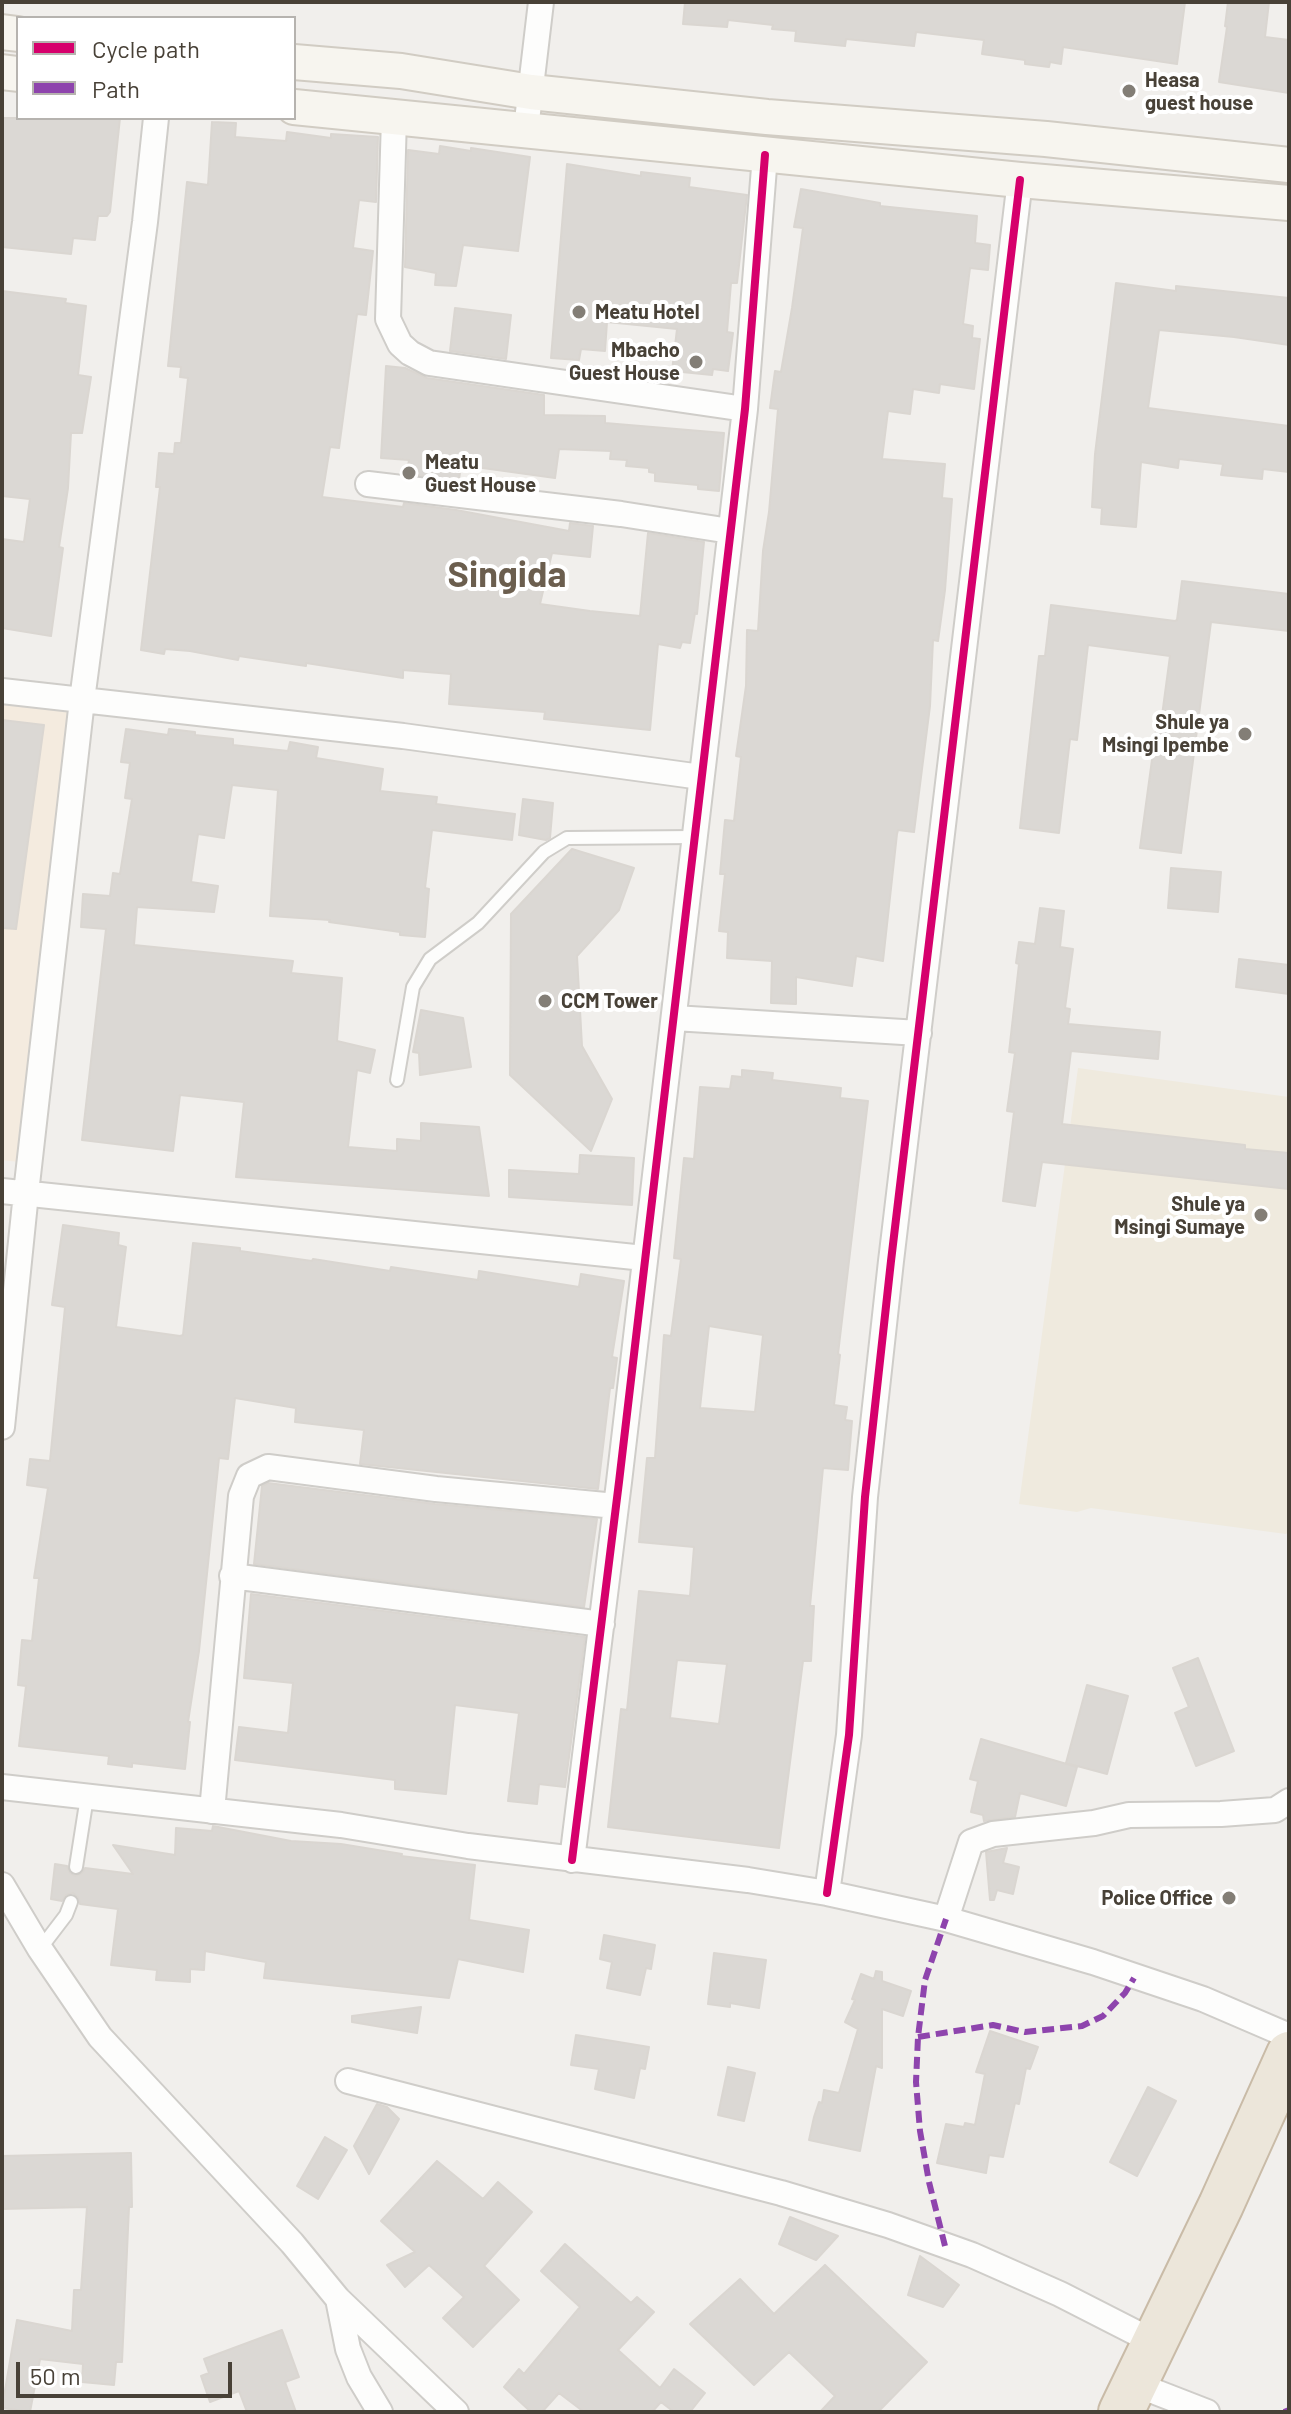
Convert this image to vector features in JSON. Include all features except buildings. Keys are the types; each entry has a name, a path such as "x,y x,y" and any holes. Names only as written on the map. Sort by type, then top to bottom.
{"highway":[{"path":"1128,2398 1221,2205 1289,2054"}],"main road":[{"path":"296,62 401,71 531,92 767,117 1046,139 1289,165"},
{"path":"296,107 1020,180 1289,203"}],"street":[{"path":"526,129 541,2"},
{"path":"394,118 388,319 400,344 410,353 429,363 745,409"},
{"path":"2,1427 14,1192 82,700 156,120"},
{"path":"572,1860 745,409 765,155"},
{"path":"827,1893 849,1735 865,1497 891,1261 1020,180"},
{"path":"368,484 621,514 730,531"},
{"path":"2,691 403,736 701,777"},
{"path":"674,1018 919,1033"},
{"path":"14,1192 644,1258"},
{"path":"212,1811 232,1576 241,1496 249,1476 268,1467 436,1489 616,1506"},
{"path":"232,1576 602,1624"},
{"path":"2,1787 341,1825 468,1846 748,1880 827,1893 946,1919 1093,1962 1203,1999 1289,2036"},
{"path":"946,1919 971,1842 993,1834 1094,1823 1129,1815 1275,1810 1289,1801"},
{"path":"2,1885 40,1949 100,2037 292,2243 338,2299 456,2412"},
{"path":"348,2081 781,2193 888,2225 972,2255 1060,2294 1154,2342"},
{"path":"338,2299 348,2349 359,2377 380,2412"},
{"path":"1128,2398 1207,2412"}],"lane":[{"path":"397,1080 413,987 424,968 430,959 478,923 544,852 567,838 695,837"},
{"path":"76,1867 87,1797"},
{"path":"40,1949 66,1915 71,1902"}],"shaded area":[{"path":"2,704 71,705 28,1163 2,1160"},
{"path":"1078,1068 1289,1097 1289,1531 1286,1534 1091,1508 1077,1512 1019,1504"}],"marked path":[{"path":"945,2246 929,2182 916,2082 925,1980 946,1919"},
{"path":"918,2037 993,2025 1025,2032 1082,2026 1103,2016 1125,1993 1134,1978"},
{"path":"1284,2412 1289,2410"}],"cycle path":[{"path":"572,1860 745,409 765,155"},
{"path":"827,1893 849,1735 865,1497 891,1261 1020,180"}],"place":[{"name":"Heasa guest house","path":"1129,91"},
{"name":"Meatu Hotel","path":"579,312"},
{"name":"Mbacho Guest House","path":"696,362"},
{"name":"Meatu Guest House","path":"409,473"},
{"name":"Shule ya Msingi Ipembe","path":"1245,734"},
{"name":"CCM Tower","path":"545,1001"},
{"name":"Shule ya Msingi Sumaye","path":"1261,1215"},
{"name":"Police Office","path":"1229,1898"}],"district":[{"name":"Singida","path":"507,575"}]}
